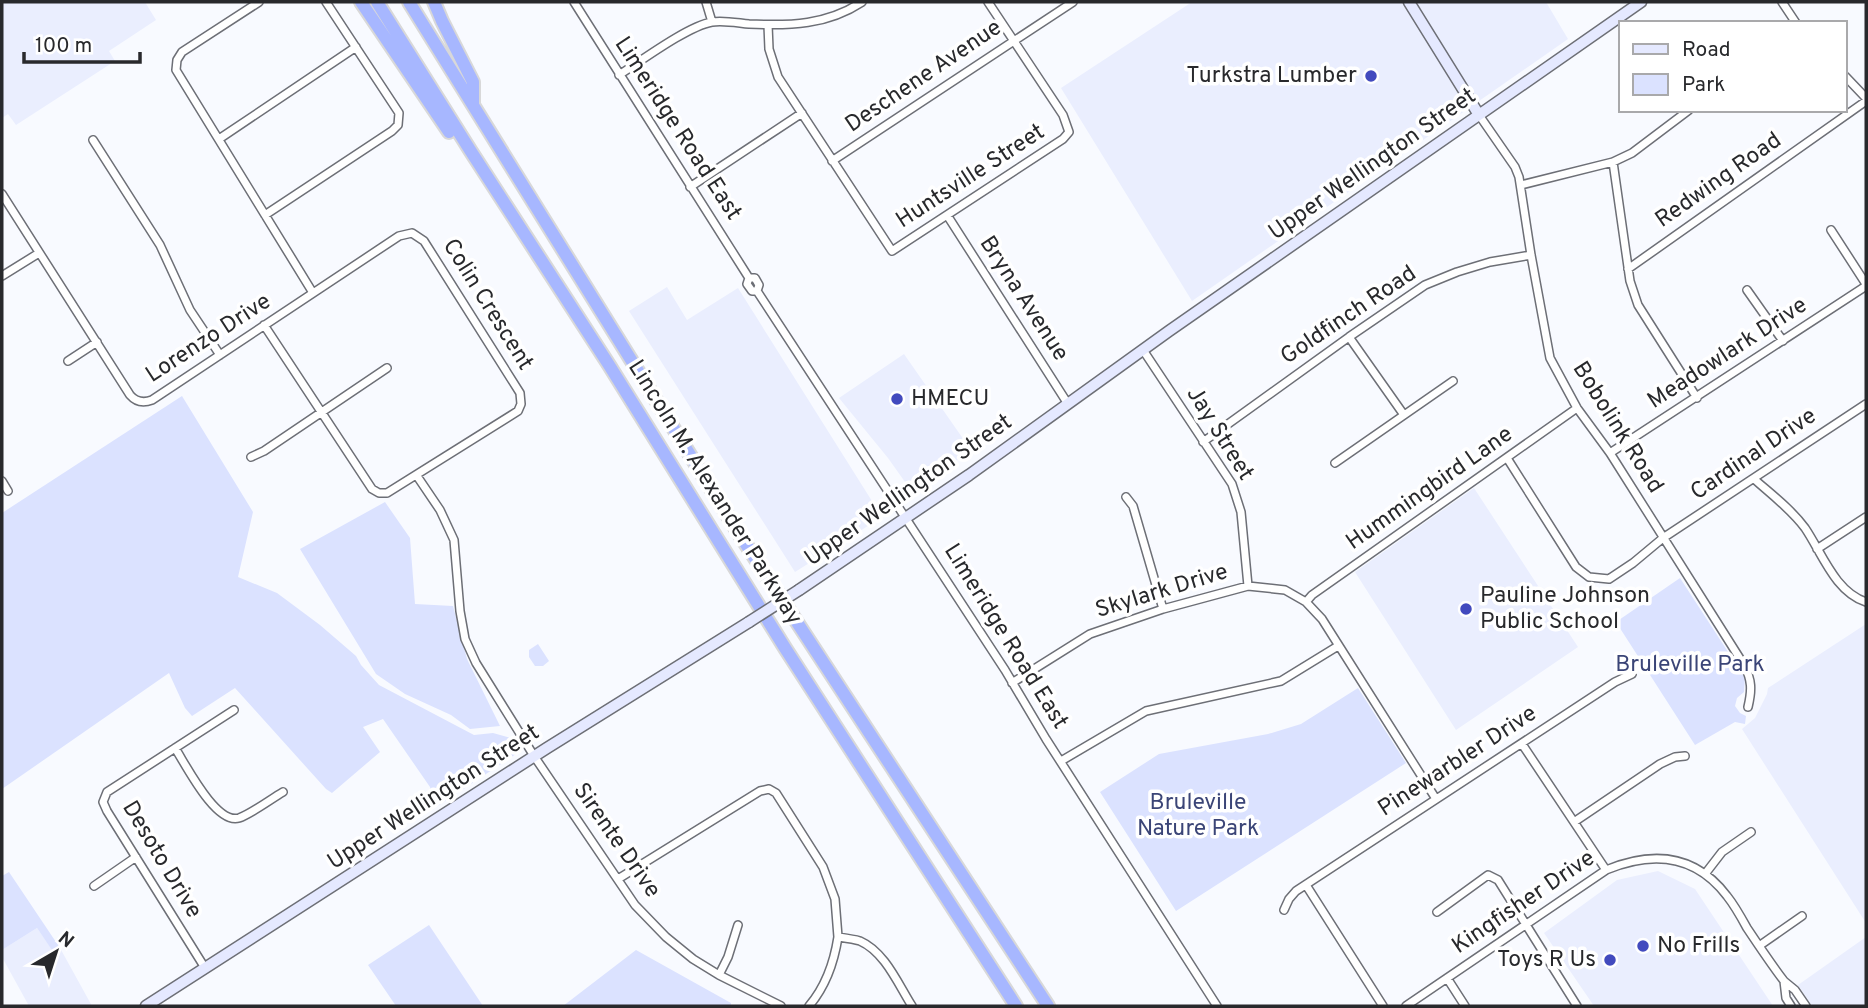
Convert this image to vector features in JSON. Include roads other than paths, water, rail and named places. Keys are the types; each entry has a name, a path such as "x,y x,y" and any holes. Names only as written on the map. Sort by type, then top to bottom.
{"highway":[{"path":"361,2 449,131 470,150"},
{"name":"Lincoln M. Alexander Parkway","path":"377,2 610,365 785,648 1016,1006"},
{"name":"Lincoln M. Alexander Parkway","path":"409,2 736,529 1048,1006"},
{"path":"434,2 473,82 473,104"}],"main road":[{"path":"1409,2 1479,115"},
{"name":"Upper Wellington Street","path":"146,1006 534,756 799,590 969,475 1641,2"}],"street":[{"path":"259,2 182,52 177,60 176,70 313,293"},
{"path":"265,215 398,125 399,113 326,2"},
{"name":"Limeridge Road East","path":"574,2 749,278 755,278 759,285 757,291 1012,682 1217,1006"},
{"path":"706,2 712,22"},
{"path":"620,75 694,28 712,22 782,26 805,24 853,8 862,2"},
{"path":"989,2 1014,40"},
{"name":"Deschene Avenue","path":"832,161 1073,2"},
{"path":"1782,2 1795,21"},
{"path":"768,25 769,50 775,69 832,161"},
{"name":"Huntsville Street","path":"832,161 892,251 1063,139 1069,132 1063,116 1014,40"},
{"path":"219,139 356,47"},
{"path":"1847,78 1866,99"},
{"name":"Redwing Road","path":"1628,269 1866,99"},
{"path":"1521,185 1613,162 1632,153 1686,112"},
{"path":"690,187 802,113"},
{"name":"Bobolink Road","path":"1479,115 1516,167 1550,358 1577,408 1610,453 1750,676 1752,689 1748,707"},
{"path":"93,140 160,245 190,310 220,355"},
{"path":"1613,162 1634,296 1697,398"},
{"name":"Lorenzo Drive","path":"2,194 130,395 143,402 152,400 399,236 415,233"},
{"name":"Bryna Avenue","path":"947,215 1068,404"},
{"path":"1832,230 1864,286 1866,298"},
{"name":"Colin Crescent","path":"264,326 372,489 387,493 416,476 502,422 518,411 521,404 520,393 424,241 415,233"},
{"path":"2,276 39,253"},
{"name":"Goldfinch Road","path":"1203,442 1425,285 1479,265 1531,256"},
{"name":"Meadowlark Drive","path":"1610,453 1864,286"},
{"path":"1748,290 1783,341"},
{"path":"1349,337 1404,415"},
{"path":"68,360 97,342"},
{"name":"Jay Street","path":"1143,350 1232,484 1241,512 1248,586"},
{"path":"251,457 387,368"},
{"path":"1335,463 1453,381"},
{"name":"Cardinal Drive","path":"1507,458 1576,567 1590,577 1609,579 1663,538 1866,404"},
{"name":"Hummingbird Lane","path":"1306,602 1312,595 1577,408"},
{"name":"Sirente Drive","path":"416,476 440,510 454,540 465,639 476,663 534,756 635,905 666,937 693,959 781,1006"},
{"path":"1754,479 1805,528 1841,585 1857,599 1866,602"},
{"path":"2,481 8,491"},
{"path":"1126,497 1133,506 1163,609"},
{"path":"1817,549 1866,517"},
{"name":"Skylark Drive","path":"1012,682 1090,634 1163,609 1248,586 1285,590 1306,602 1322,619 1436,799"},
{"path":"1060,761 1146,711 1281,681 1338,646"},
{"name":"Pinewarbler Drive","path":"1283,910 1296,891 1615,682 1632,674"},
{"name":"Desoto Drive","path":"205,968 103,802 107,792 234,710"},
{"path":"1522,744 1606,870"},
{"path":"176,748 213,807 227,818 239,818 283,792"},
{"path":"1574,822 1660,764 1685,755"},
{"path":"618,879 760,791 769,789 775,793 823,867 835,899 837,936 829,973 809,1006"},
{"path":"1705,874 1722,852 1751,832"},
{"path":"94,886 136,858"},
{"name":"Kingfisher Drive","path":"1406,1006 1606,870 1624,862 1652,858 1690,865 1705,874 1727,896 1784,981 1795,990 1806,1006"},
{"path":"1437,912 1488,875 1498,880 1577,1006"},
{"path":"1306,885 1383,1006"},
{"path":"1759,946 1802,916"},
{"path":"719,975 738,925"},
{"path":"837,936 857,940 877,953 912,1006"},
{"path":"1447,978 1465,1006"},
{"name":"Kingfisher Drive","path":"1784,981 1786,998 1791,1006"}],"place":[{"name":"Turkstra Lumber","path":"1371,76"},
{"name":"HMECU","path":"897,399"},
{"name":"Pauline Johnson Public School","path":"1466,609"},
{"name":"No Frills","path":"1643,946"},
{"name":"Toys R Us","path":"1610,960"}],"park label":[{"name":"Bruleville Park","path":"1690,665"},
{"name":"Bruleville Nature Park","path":"1198,816"}]}
